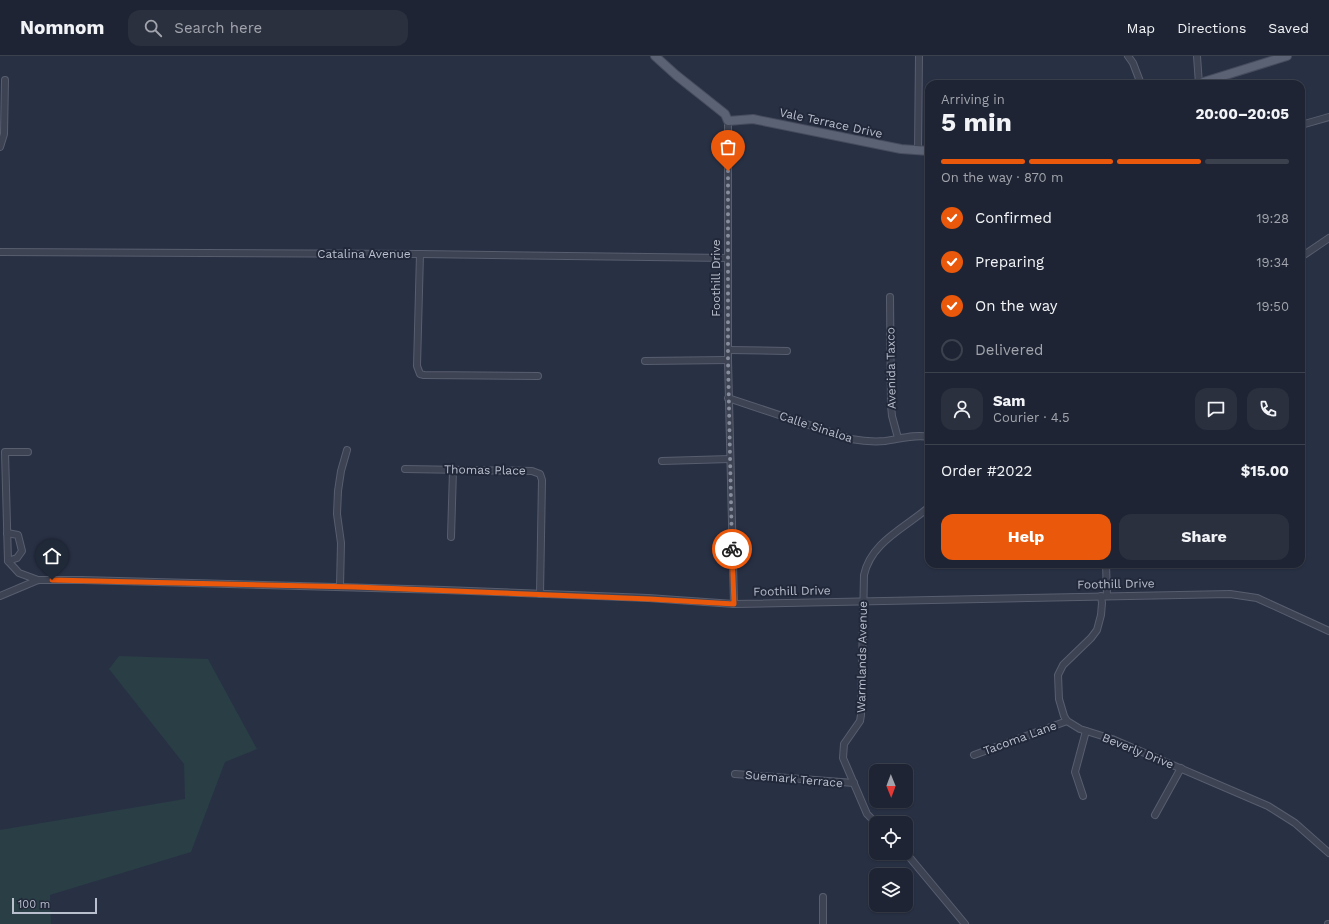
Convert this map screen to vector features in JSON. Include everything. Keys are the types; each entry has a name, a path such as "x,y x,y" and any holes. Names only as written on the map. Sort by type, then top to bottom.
{"main road":[{"path":"654,56 725,114 728,121"},
{"path":"1209,80 1265,60 1286,56"},
{"name":"Vale Terrace Drive","path":"728,121 753,119 901,149 925,151"}],"street":[{"path":"918,151 919,56"},
{"path":"1128,56 1133,63 1139,80"},
{"path":"1197,56 1198,80"},
{"path":"0,147 4,134 5,80"},
{"path":"1305,124 1329,117"},
{"name":"Foothill Drive","path":"728,121 728,398 734,604 1230,594 1256,598 1329,630"},
{"path":"1305,254 1329,238"},
{"path":"0,245 0,252"},
{"name":"Catalina Avenue","path":"0,252 420,254 728,258"},
{"path":"420,254 417,366 420,374 538,376"},
{"name":"Avenida Taxco","path":"890,297 891,405 892,416 898,438"},
{"path":"728,350 787,352"},
{"path":"645,361 728,360"},
{"name":"Calle Sinaloa","path":"728,398 861,441 883,441 912,436 925,437"},
{"path":"340,586 341,543 337,514 338,491 341,471 347,450"},
{"path":"28,452 5,452 8,561 19,573 38,580 340,586 734,604"},
{"path":"662,460 730,459"},
{"name":"Thomas Place","path":"405,469 532,471 540,474 542,480 540,594"},
{"path":"451,537 453,470"},
{"name":"Warmlands Avenue","path":"869,816 843,758 844,744 860,721 862,714 865,566 871,556 899,528 925,511"},
{"path":"7,533 18,535 22,551 17,558 8,561"},
{"path":"1067,721 1058,699 1058,675 1063,665 1091,638 1097,630 1104,596 1106,568"},
{"path":"0,596 38,580"},
{"name":"Beverly Drive","path":"1067,721 1080,729 1112,739 1268,806 1295,823 1329,853"},
{"name":"Tacoma Lane","path":"974,755 1067,721"},
{"path":"1083,796 1075,772 1086,731"},
{"path":"1155,814 1181,768"},
{"name":"Suemark Terrace","path":"735,774 854,783"},
{"path":"912,860 965,924"},
{"path":"823,897 823,924"}],"shaded area":[{"path":"119,656 208,659 257,749 225,762 191,852 50,895 51,924 0,924 0,830 185,799 184,764 109,669"}],"way so far":[{"path":"728,171 728,398 732,549"}],"route":[{"path":"52,580 355,587 650,599 734,604 732,549"}]}
